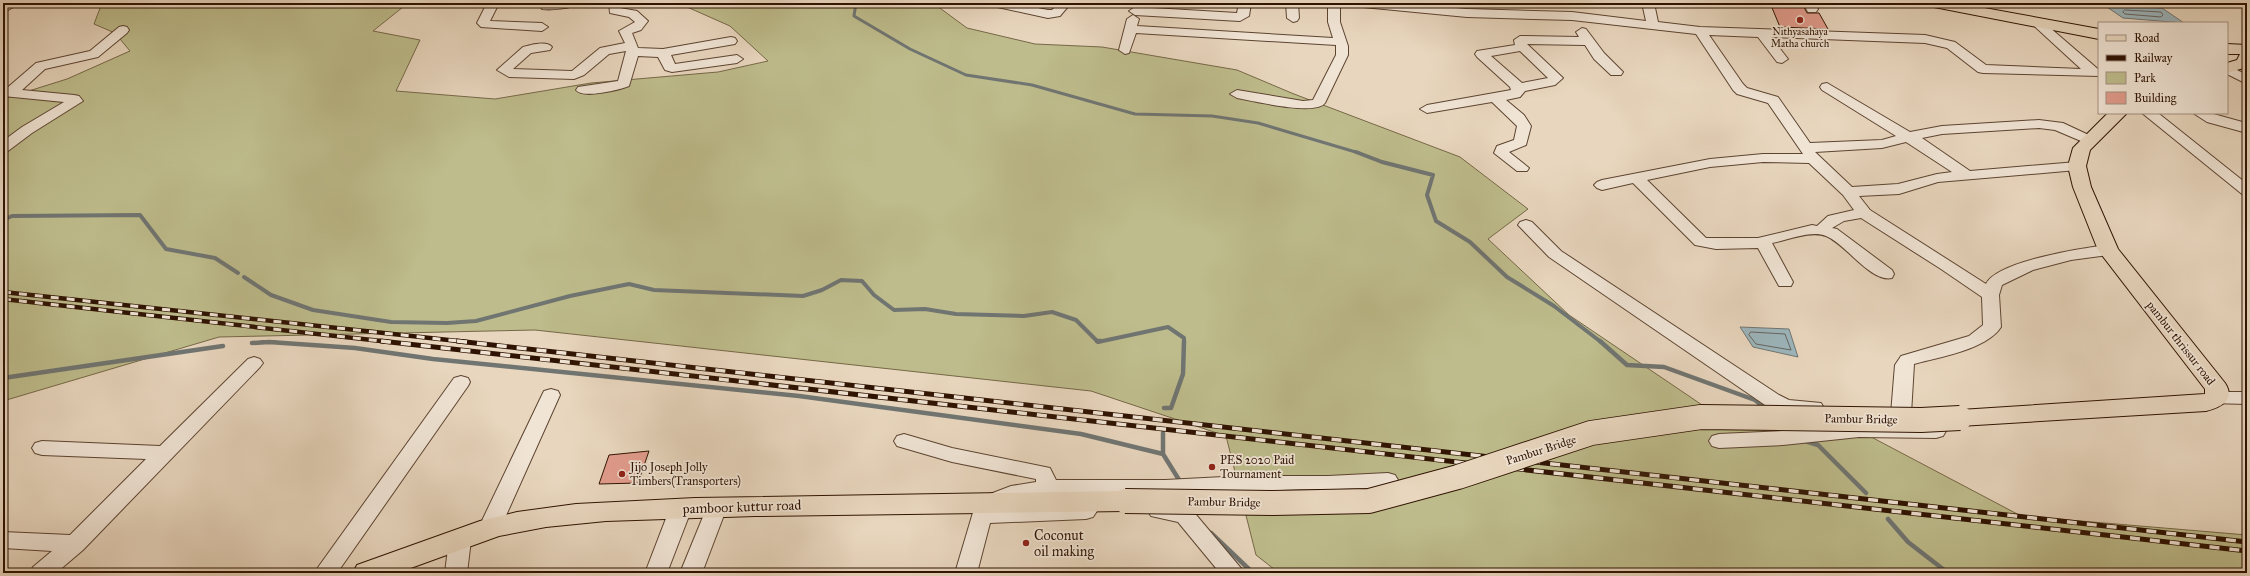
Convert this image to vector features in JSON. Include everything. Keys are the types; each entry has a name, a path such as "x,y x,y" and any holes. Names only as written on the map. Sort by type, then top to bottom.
{"main road":[{"path":"1934,3 2098,34"},
{"path":"1950,3 2098,30"},
{"path":"2228,69 2244,62 2240,48"},
{"path":"2076,166 2082,148 2088,140 2117,114"},
{"name":"pambur thrissur road","path":"1960,418 2206,403 2217,398 2217,388 2108,250 2082,187 2076,166"},
{"name":"Pambur Bridge","path":"1125,501 1274,503 1369,501 1458,477 1591,433 1701,417 1921,420 1960,418"},
{"name":"pamboor kuttur road","path":"367,573 489,529 515,522 559,515 681,508 903,503 983,510 1125,501"}],"street":[{"path":"3,9 14,3"},
{"path":"493,3 483,23 485,24 542,27"},
{"path":"497,3 524,3"},
{"path":"546,6 570,3"},
{"path":"583,90 614,87 624,83 632,48 625,31 638,27 642,21 633,14 614,10 614,3"},
{"path":"997,3 1052,14 1058,12 1065,3"},
{"path":"1124,50 1137,7 1240,17 1243,16 1244,3"},
{"path":"1292,3 1293,18"},
{"path":"1237,94 1303,105 1318,103 1342,55 1341,42 1334,22 1334,3"},
{"path":"1363,3 1437,6 1526,16 1572,16 1654,27 1700,31 1925,39 1940,41 1951,45 1983,68 2096,74"},
{"path":"1648,3 1654,27"},
{"path":"1572,16 1587,41 1599,56 1616,72"},
{"path":"2037,23 2096,74"},
{"path":"1130,29 1235,37 1341,42"},
{"path":"7,92 41,66 94,54 123,30"},
{"path":"1700,31 1738,87 1742,91 1773,100 1809,153 1848,192 1864,213 1947,265 1990,295"},
{"path":"1761,33 1782,59"},
{"path":"1518,88 1550,82 1556,78 1523,47 1520,41 1523,39 1587,41"},
{"path":"546,47 527,50 504,70 510,73 574,75 580,72 602,53 632,48 663,53 731,41"},
{"path":"1518,88 1481,54 1523,47"},
{"path":"663,53 670,67 672,68 737,59"},
{"path":"2228,70 2247,80"},
{"path":"1827,87 1908,137 1922,144 1966,175"},
{"path":"1427,108 1515,94 1518,88"},
{"path":"3,148 27,130 76,101 74,99 7,92"},
{"path":"1496,98 1524,126 1521,142 1502,149 1500,153 1522,168"},
{"path":"2150,114 2247,191"},
{"path":"2202,114 2215,122 2233,124 2247,129"},
{"path":"1602,185 1710,163 1867,146 1942,130 2039,124 2058,126 2088,140"},
{"path":"1848,192 1899,189 1936,178 2076,166"},
{"path":"1636,178 1701,242 1716,244 1764,243 1765,240 1775,237 1812,230 1823,231 1838,237 1886,274"},
{"path":"1823,231 1825,224 1830,220 1864,213"},
{"path":"1526,225 1555,254 1772,400 1786,406 1901,414 1943,411 1960,418 1963,426 1955,430 1913,432 1859,430 1783,438 1719,441"},
{"path":"1764,243 1785,282"},
{"path":"1901,414 1904,365 1907,360 1975,340 1984,335 1992,327 1990,295 1995,282 2027,266 2071,255 2108,250"},
{"path":"41,573 75,544 163,453 254,363"},
{"path":"324,573 461,382"},
{"path":"489,529 551,395"},
{"path":"2217,398 2247,398"},
{"path":"904,441 952,455 1043,473 1046,479 1046,488"},
{"path":"42,448 163,453"},
{"path":"966,573 983,510 1011,494 1046,488 1165,488 1210,485 1388,480"},
{"path":"691,573 717,507"},
{"path":"656,573 681,508"},
{"path":"983,510 1132,510 1179,513 1190,521 1211,549 1234,573"},
{"path":"3,540 75,544"},
{"path":"456,573 460,540"}],"green space":[{"path":"102,3 408,3 373,31 420,40 396,91 495,99 591,83 718,72 768,61 730,26 678,3 933,3 967,28 1035,44 1102,47 1237,70 1294,94 1460,157 1528,209 1488,239 1569,315 1714,413 1822,411 2021,516 2247,535 2247,573 1279,573 1256,555 1226,436 1091,391 535,330 219,337 3,401 3,99 67,79 130,51 115,33 94,24"}],"water":[{"path":"2104,5 2162,8 2183,22 2172,22 2123,18"},
{"path":"1740,327 1789,329 1798,357 1753,347"}],"building":[{"name":"Nithyasahaya Matha church","path":"1770,3 1802,3 1807,13 1819,13 1828,29 1780,27"},
{"name":"Jijo Joseph Jolly Timbers(Transporters)","path":"649,451 638,483 599,484 609,455"}],"waterway":[{"path":"856,3 854,16 910,49 966,75 1032,85 1135,114 1212,116 1258,123 1357,152"},
{"path":"1357,152 1382,162 1433,175 1427,195 1436,221 1470,242 1507,277 1554,306 1601,342"},
{"path":"3,220 12,216 140,215 166,249 215,258 238,273"},
{"path":"244,277 271,295 313,310 391,322 447,323 476,321 570,296 629,284 654,290 803,296 822,290 841,280 862,281 874,295 894,310 925,309 956,314 1024,316 1052,312 1076,320 1097,341"},
{"path":"1097,341 1168,327 1184,338 1184,341"},
{"path":"1164,408 1171,408 1183,374 1184,341"},
{"path":"1600,341 1627,365 1664,367 1755,400 1765,408"},
{"path":"262,342 269,342"},
{"path":"252,343 269,342"},
{"path":"269,342 275,342"},
{"path":"269,342 355,348 433,359 799,396 1081,434 1163,454"},
{"path":"3,378 223,346"},
{"path":"1163,433 1163,454"},
{"path":"1805,441 1818,445 1866,493"},
{"path":"1163,454 1181,483"},
{"path":"1888,519 1908,542 1948,573"},
{"path":"1211,533 1253,573"}],"railway":[{"path":"3,292 467,342"},
{"path":"3,299 381,341"},
{"path":"381,341 390,342"},
{"path":"381,341 2247,551"},
{"path":"457,341 2247,542"}],"place":[{"name":"Nithyasahaya Matha church","path":"1800,20"},
{"name":"PES 2020 Paid Tournament","path":"1212,467"},
{"name":"Jijo Joseph Jolly Timbers(Transporters)","path":"622,474"},
{"name":"Coconut oil making","path":"1026,543"}]}
